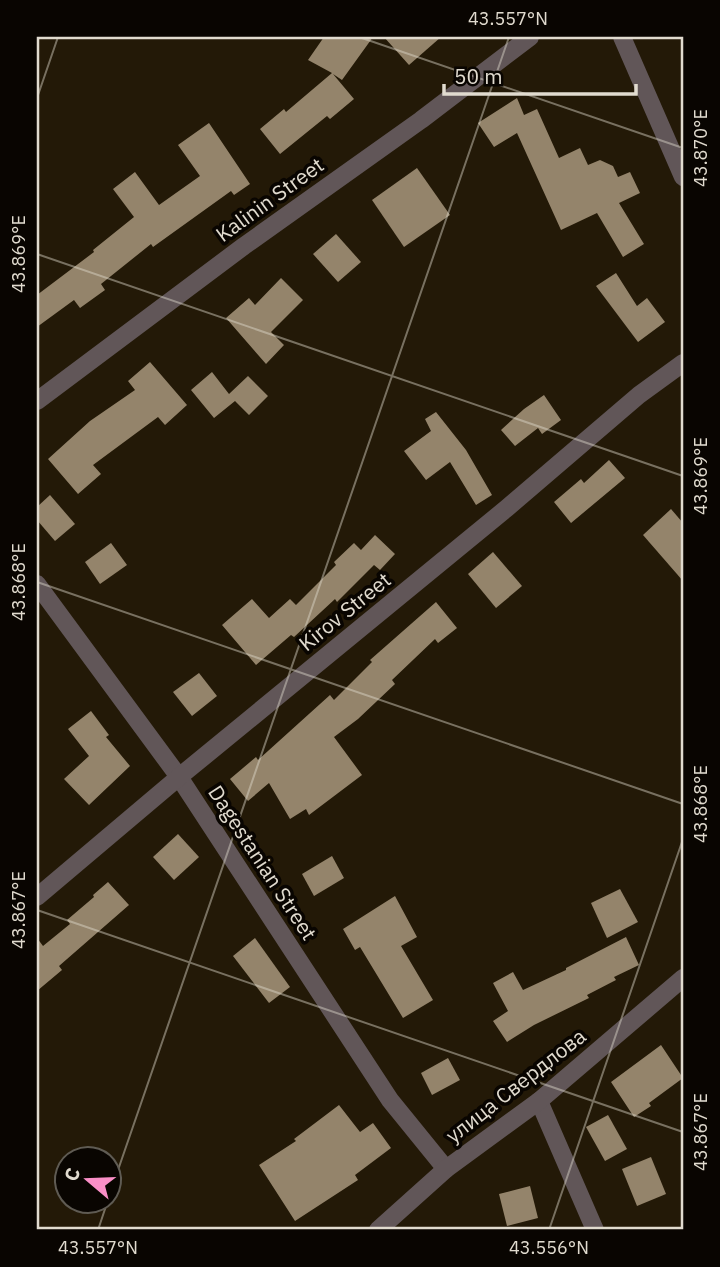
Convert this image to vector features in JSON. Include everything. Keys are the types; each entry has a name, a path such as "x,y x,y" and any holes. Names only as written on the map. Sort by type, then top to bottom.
{"street":[{"name":"Kalinin Street","path":"37,401 530,37"},
{"path":"622,37 683,177"},
{"name":"Kirov Street","path":"37,897 639,396 683,363"},
{"name":"Dagestanian Street","path":"37,584 179,777 390,1100 446,1169"},
{"name":"улица Свердлова","path":"378,1230 446,1169 540,1101 683,978"},
{"path":"540,1101 595,1230"}],"building":[{"path":"324,37 373,37 342,80 333,74 354,99 330,119 327,116 280,154 260,129 284,109 286,112 332,73 308,60"},
{"path":"384,37 441,37 409,65"},
{"path":"517,98 524,115 537,109 559,158 580,148 588,165 600,160 613,166 618,177 630,172 640,193 619,203 644,244 623,257 597,213 561,230 517,133 494,147 478,123"},
{"path":"209,123 250,184 234,195 231,191 153,247 151,244 101,284 105,290 80,308 74,300 37,327 37,295 94,252 93,250 134,217 113,189 135,172 159,205 200,176 178,145"},
{"path":"417,168 450,215 404,247 372,200"},
{"path":"336,234 361,262 338,282 313,254"},
{"path":"616,273 637,306 647,298 665,322 638,342 596,286"},
{"path":"281,278 303,300 271,332 284,345 266,364 226,318 249,298 255,305"},
{"path":"150,362 187,405 165,425 158,417 93,465 101,474 78,494 48,459 90,421 135,390 128,381"},
{"path":"212,372 229,394 248,376 268,396 249,415 235,401 214,418 191,390"},
{"path":"544,395 561,420 542,434 538,428 515,446 501,430"},
{"path":"436,412 466,450 492,495 476,505 450,462 426,480 404,451 431,431 425,419"},
{"path":"609,460 625,478 571,523 554,502 581,479 584,483"},
{"path":"50,495 75,524 55,541 37,520 37,507"},
{"path":"671,509 683,523 683,581 643,535"},
{"path":"375,535 395,554 380,570 374,565 337,602 335,599 294,637 291,635 256,665 222,625 252,599 269,618 290,599 296,605 354,543 361,550"},
{"path":"111,543 127,565 100,584 85,562"},
{"path":"493,552 522,586 496,608 468,574"},
{"path":"436,602 457,628 438,643 435,639 392,680 395,684 358,719 334,737 362,775 309,815 306,809 290,819 269,783 248,801 230,779 256,757 258,760 330,695 334,700 372,662 370,660"},
{"path":"199,673 217,696 192,716 173,692"},
{"path":"91,711 109,735 106,737 130,766 89,805 64,779 89,756 68,729"},
{"path":"178,834 199,857 174,880 153,857"},
{"path":"332,856 344,878 314,896 302,874"},
{"path":"108,882 129,905 59,966 62,970 37,991 37,938 43,946 70,924 67,920"},
{"path":"620,889 638,922 607,938 591,903"},
{"path":"395,896 417,937 401,946 433,1000 403,1018 360,947 355,950 343,929"},
{"path":"626,937 639,965 614,977 616,980 587,995 589,998 534,1025 507,1042 493,1021 508,1011 493,983 513,972 523,990"},
{"path":"255,938 290,987 269,1003 233,956"},
{"path":"661,1045 683,1078 634,1117 611,1082"},
{"path":"448,1058 460,1080 432,1095 421,1073"},
{"path":"339,1105 360,1132 373,1123 391,1148 355,1175 358,1180 295,1221 259,1165 296,1141 294,1139"},
{"path":"608,1115 627,1149 605,1161 586,1127"},
{"path":"651,1157 666,1194 637,1206 622,1169"},
{"path":"530,1186 538,1218 507,1226 499,1194"}]}
